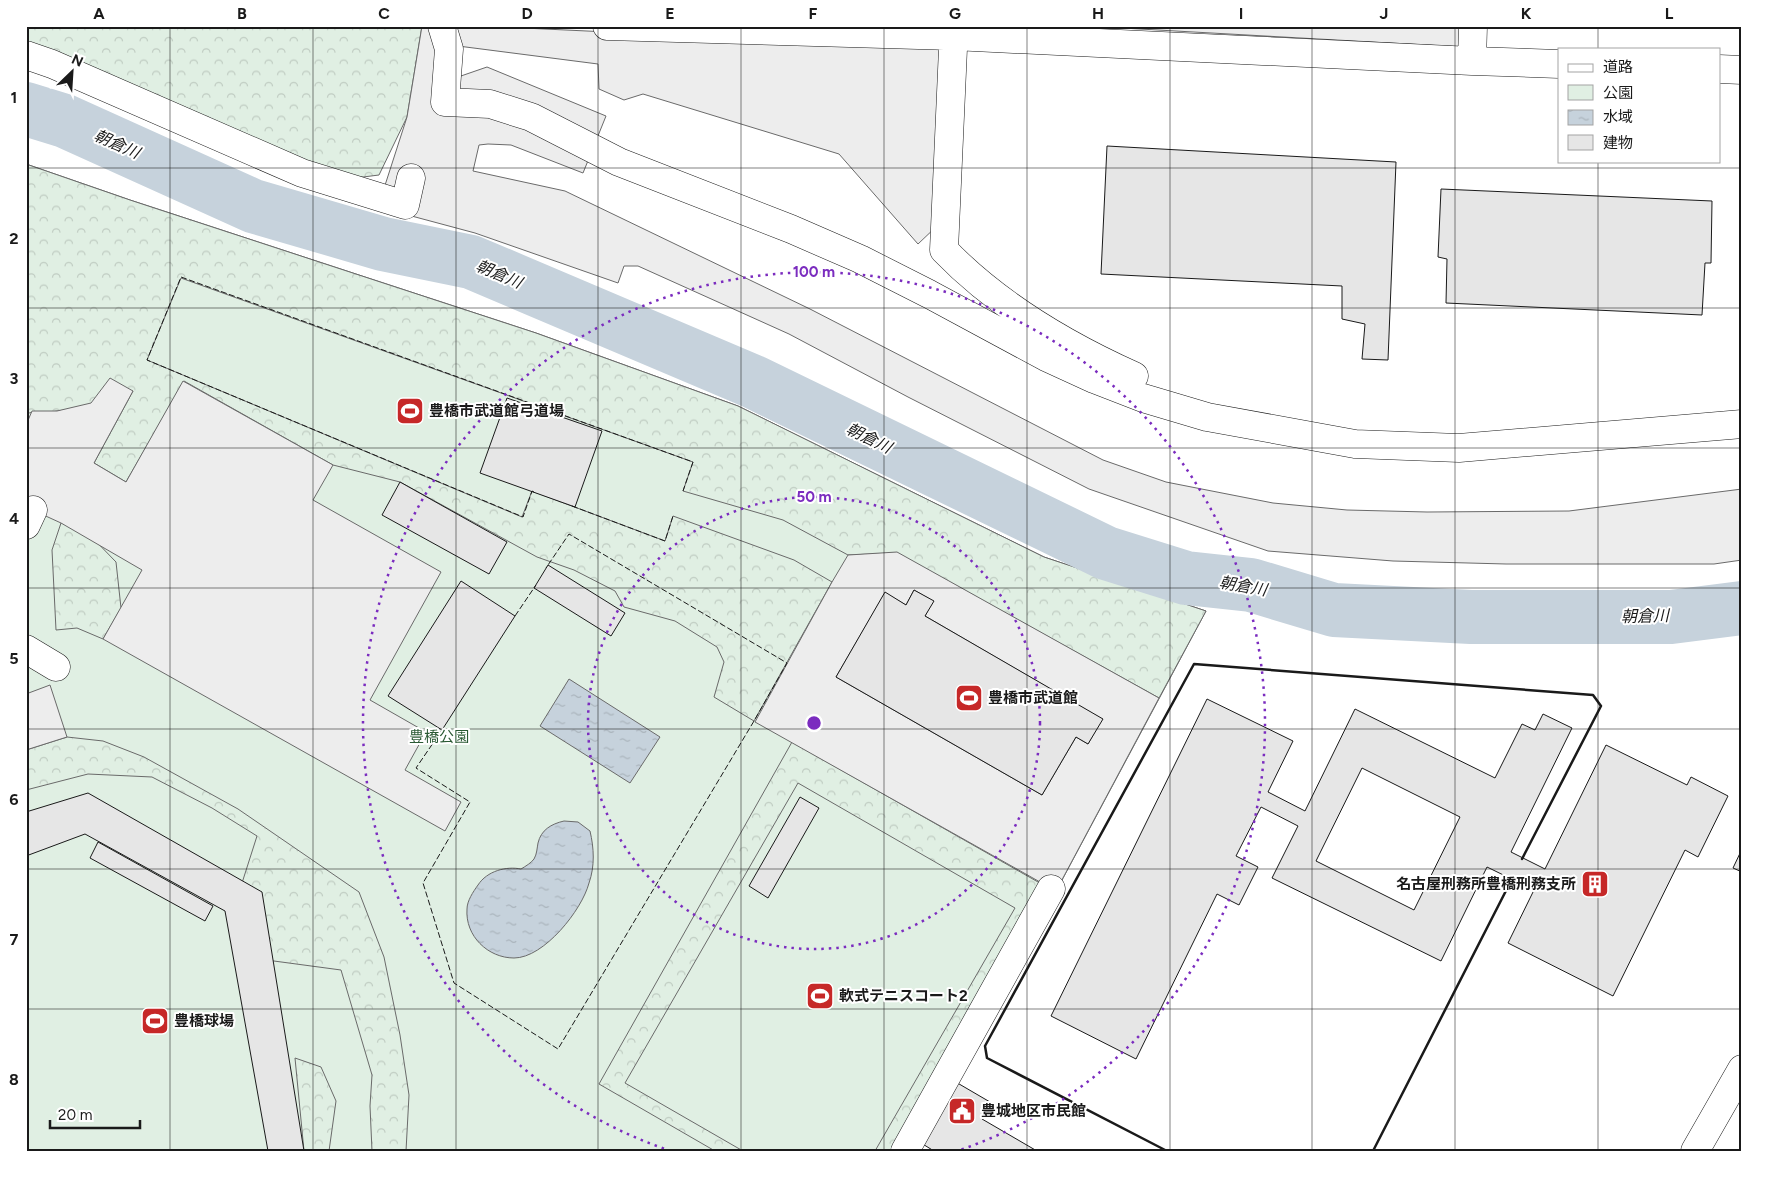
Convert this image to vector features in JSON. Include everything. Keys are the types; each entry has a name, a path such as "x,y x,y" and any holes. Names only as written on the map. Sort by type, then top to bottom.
{"street":[{"path":"442,26 449,49 445,102 490,104 531,117 619,162 791,229 860,259 1046,357 1094,379 1152,400 1246,425 1355,444 1459,448 1742,424"},
{"path":"607,26 954,31 1472,61 1558,64"},
{"path":"1472,61 1474,26"},
{"path":"954,31 944,250 966,273 1006,304 1049,332 1102,362 1159,387 1225,408 1237,414 1246,425"},
{"path":"26,55 52,64 302,173 405,205 412,178"},
{"path":"1720,69 1742,70"},
{"path":"26,649 56,667"},
{"path":"905,1151 1051,888"},
{"path":"1695,1151 1742,1069"}],"green space":[{"path":"26,26 422,26 407,117 379,175 355,178 338,176 26,55"},
{"name":"豊橋公園","path":"26,164 536,333 738,406 1044,557 1206,611 917,1151 26,1151"},
{"path":"26,164 536,333 738,406 1044,557 1206,611 1159,698 897,553 848,555 783,520 683,491 693,462 181,278 147,360 522,517 532,491 665,541 673,516 794,560 832,582 754,721 714,697 724,662 717,647 675,621 624,607 615,591 574,570 537,557 400,482 333,465 184,381 126,482 94,463 133,391 76,408 26,414"},
{"path":"61,523 85,530 116,562 121,608 103,639 77,628 56,630 52,550"},
{"path":"67,737 103,741 144,757 238,809 359,892 384,957 400,1035 409,1095 406,1151 372,1151 370,1106 372,1075 341,970 259,959 242,883 257,836 212,808 152,777 88,774 26,790 26,750"},
{"path":"792,742 1045,886 894,1151 875,1151 1015,908 798,783 625,1083 743,1151 715,1151 599,1084"},
{"path":"295,1058 321,1067 336,1101 329,1151 304,1151"}],"shaded area":[{"path":"422,26 481,26 946,48 938,225 918,244 839,154 643,94 624,100 599,89 598,64 458,46 458,77 487,67 606,116 583,173 511,145 488,144 479,145 473,171 565,191 810,309 1103,460 1166,482 1273,503 1347,510 1427,512 1569,511 1742,489 1742,560 1714,564 1506,564 1393,561 1268,551 1089,489 789,334 638,266 624,266 618,283 475,233 378,207 407,117"},
{"path":"1086,26 1463,26 1462,47"},
{"path":"110,378 133,391 94,463 126,482 183,381 333,465 313,500 441,572 370,700 426,732 405,770 461,802 445,831 103,639 142,570 61,523 26,507 26,425 32,411 57,411 91,403"},
{"path":"897,552 1159,698 1056,891 755,722 848,555","holes":["914,590 933,601 925,616 1102,719 1088,744 1076,737 1042,795 836,677 885,593 906,605"]},
{"path":"50,685 67,737 26,750 26,694"}],"water":[{"path":"569,679 660,737 630,783 540,726"},
{"path":"564,821 578,822 590,831 593,850 592,870 589,883 579,906 560,931 537,950 526,956 504,957 487,950 474,936 467,919 467,906 472,894 486,876 503,869 521,869 530,863 535,857 539,838 544,831"}],"building":[{"path":"1107,146 1396,162 1388,360 1362,359 1365,324 1342,319 1342,286 1101,274"},
{"path":"1441,189 1712,201 1711,263 1705,263 1702,315 1446,303 1447,259 1438,257"},
{"path":"507,398 602,431 575,507 480,473"},
{"path":"400,482 507,542 489,574 382,515"},
{"path":"548,565 625,613 611,636 534,588"},
{"path":"461,581 515,616 442,730 388,696"},
{"name":"豊橋市武道館","path":"914,590 934,601 925,616 1103,719 1088,744 1076,737 1042,795 836,677 885,592 906,605"},
{"name":"名古屋刑務所豊橋刑務支所","path":"1207,699 1293,741 1268,792 1305,811 1355,709 1495,778 1522,724 1535,730 1543,714 1572,728 1511,852 1545,869 1606,745 1687,785 1691,777 1728,796 1698,857 1685,850 1613,996 1508,943 1534,890 1487,867 1441,961 1272,878 1298,826 1261,807 1236,856 1258,867 1239,905 1217,894 1136,1059 1051,1016","holes":["1362,768 1460,817 1414,910 1316,861"]},
{"path":"88,793 262,892 304,1151 268,1151 225,911 85,834 26,856 26,812"},
{"path":"800,797 819,808 768,898 749,886"},
{"path":"98,842 213,906 205,921 90,858"},
{"path":"1742,849 1742,872 1733,868"},
{"name":"豊城地区市民館","path":"954,1081 990,1102 982,1119 1037,1151 934,1151 921,1143"}],"waterway":[{"name":"朝倉川","path":"26,109 65,121 253,206 383,244 471,262 754,382 1106,553 1186,578 1251,585 1334,610 1471,617 1671,617 1742,608"}],"fence":[{"path":"534,492 532,491 523,517 147,360 181,277 693,462 683,491"},
{"path":"572,506 665,541 673,516"},
{"path":"442,730 416,768 470,802 423,883 454,983 558,1049 787,663 569,534 546,568"},
{"path":"515,616 536,585"}],"wall":[{"path":"1167,1151 987,1058 985,1046 1194,664 1593,695 1601,706 1522,859"},
{"path":"1373,1151 1513,877"}],"place":[{"name":"豊橋市武道館弓道場","path":"410,411"},
{"name":"豊橋市武道館","path":"969,698"},
{"name":"名古屋刑務所豊橋刑務支所","path":"1595,884"},
{"name":"軟式テニスコート2","path":"820,996"},
{"name":"豊橋球場","path":"155,1021"},
{"name":"豊城地区市民館","path":"962,1111"}]}
